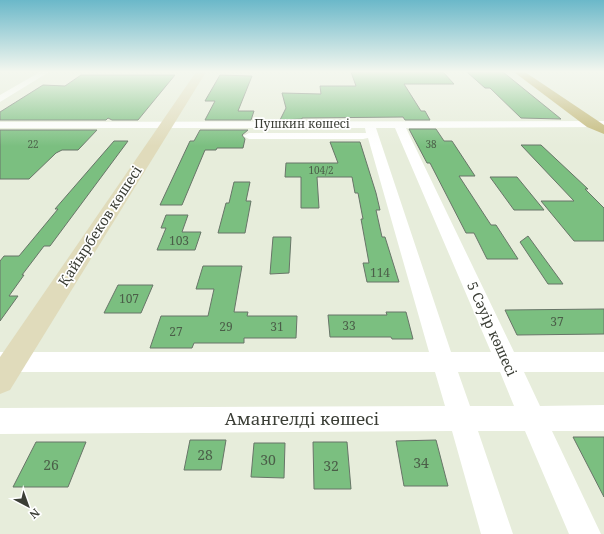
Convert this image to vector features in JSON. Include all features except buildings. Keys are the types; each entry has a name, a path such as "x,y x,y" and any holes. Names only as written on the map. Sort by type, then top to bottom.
{"main road":[{"name":"Қайырбеков көшесі","path":"4,368 185,97"},
{"path":"557,97 602,127"},
{"path":"561,97 602,127"}],"street":[{"name":"Пушкин көшесі","path":"0,125 161,134 602,127"},
{"name":"Пушкин көшесі","path":"402,130 602,127"},
{"name":"Пушкин көшесі","path":"238,136 371,130"},
{"path":"371,130 497,534"},
{"name":"5 Сәуір көшесі","path":"402,130 585,534"},
{"path":"4,368 443,362 604,362"},
{"name":"Амангелді көшесі","path":"0,421 604,418"}]}
